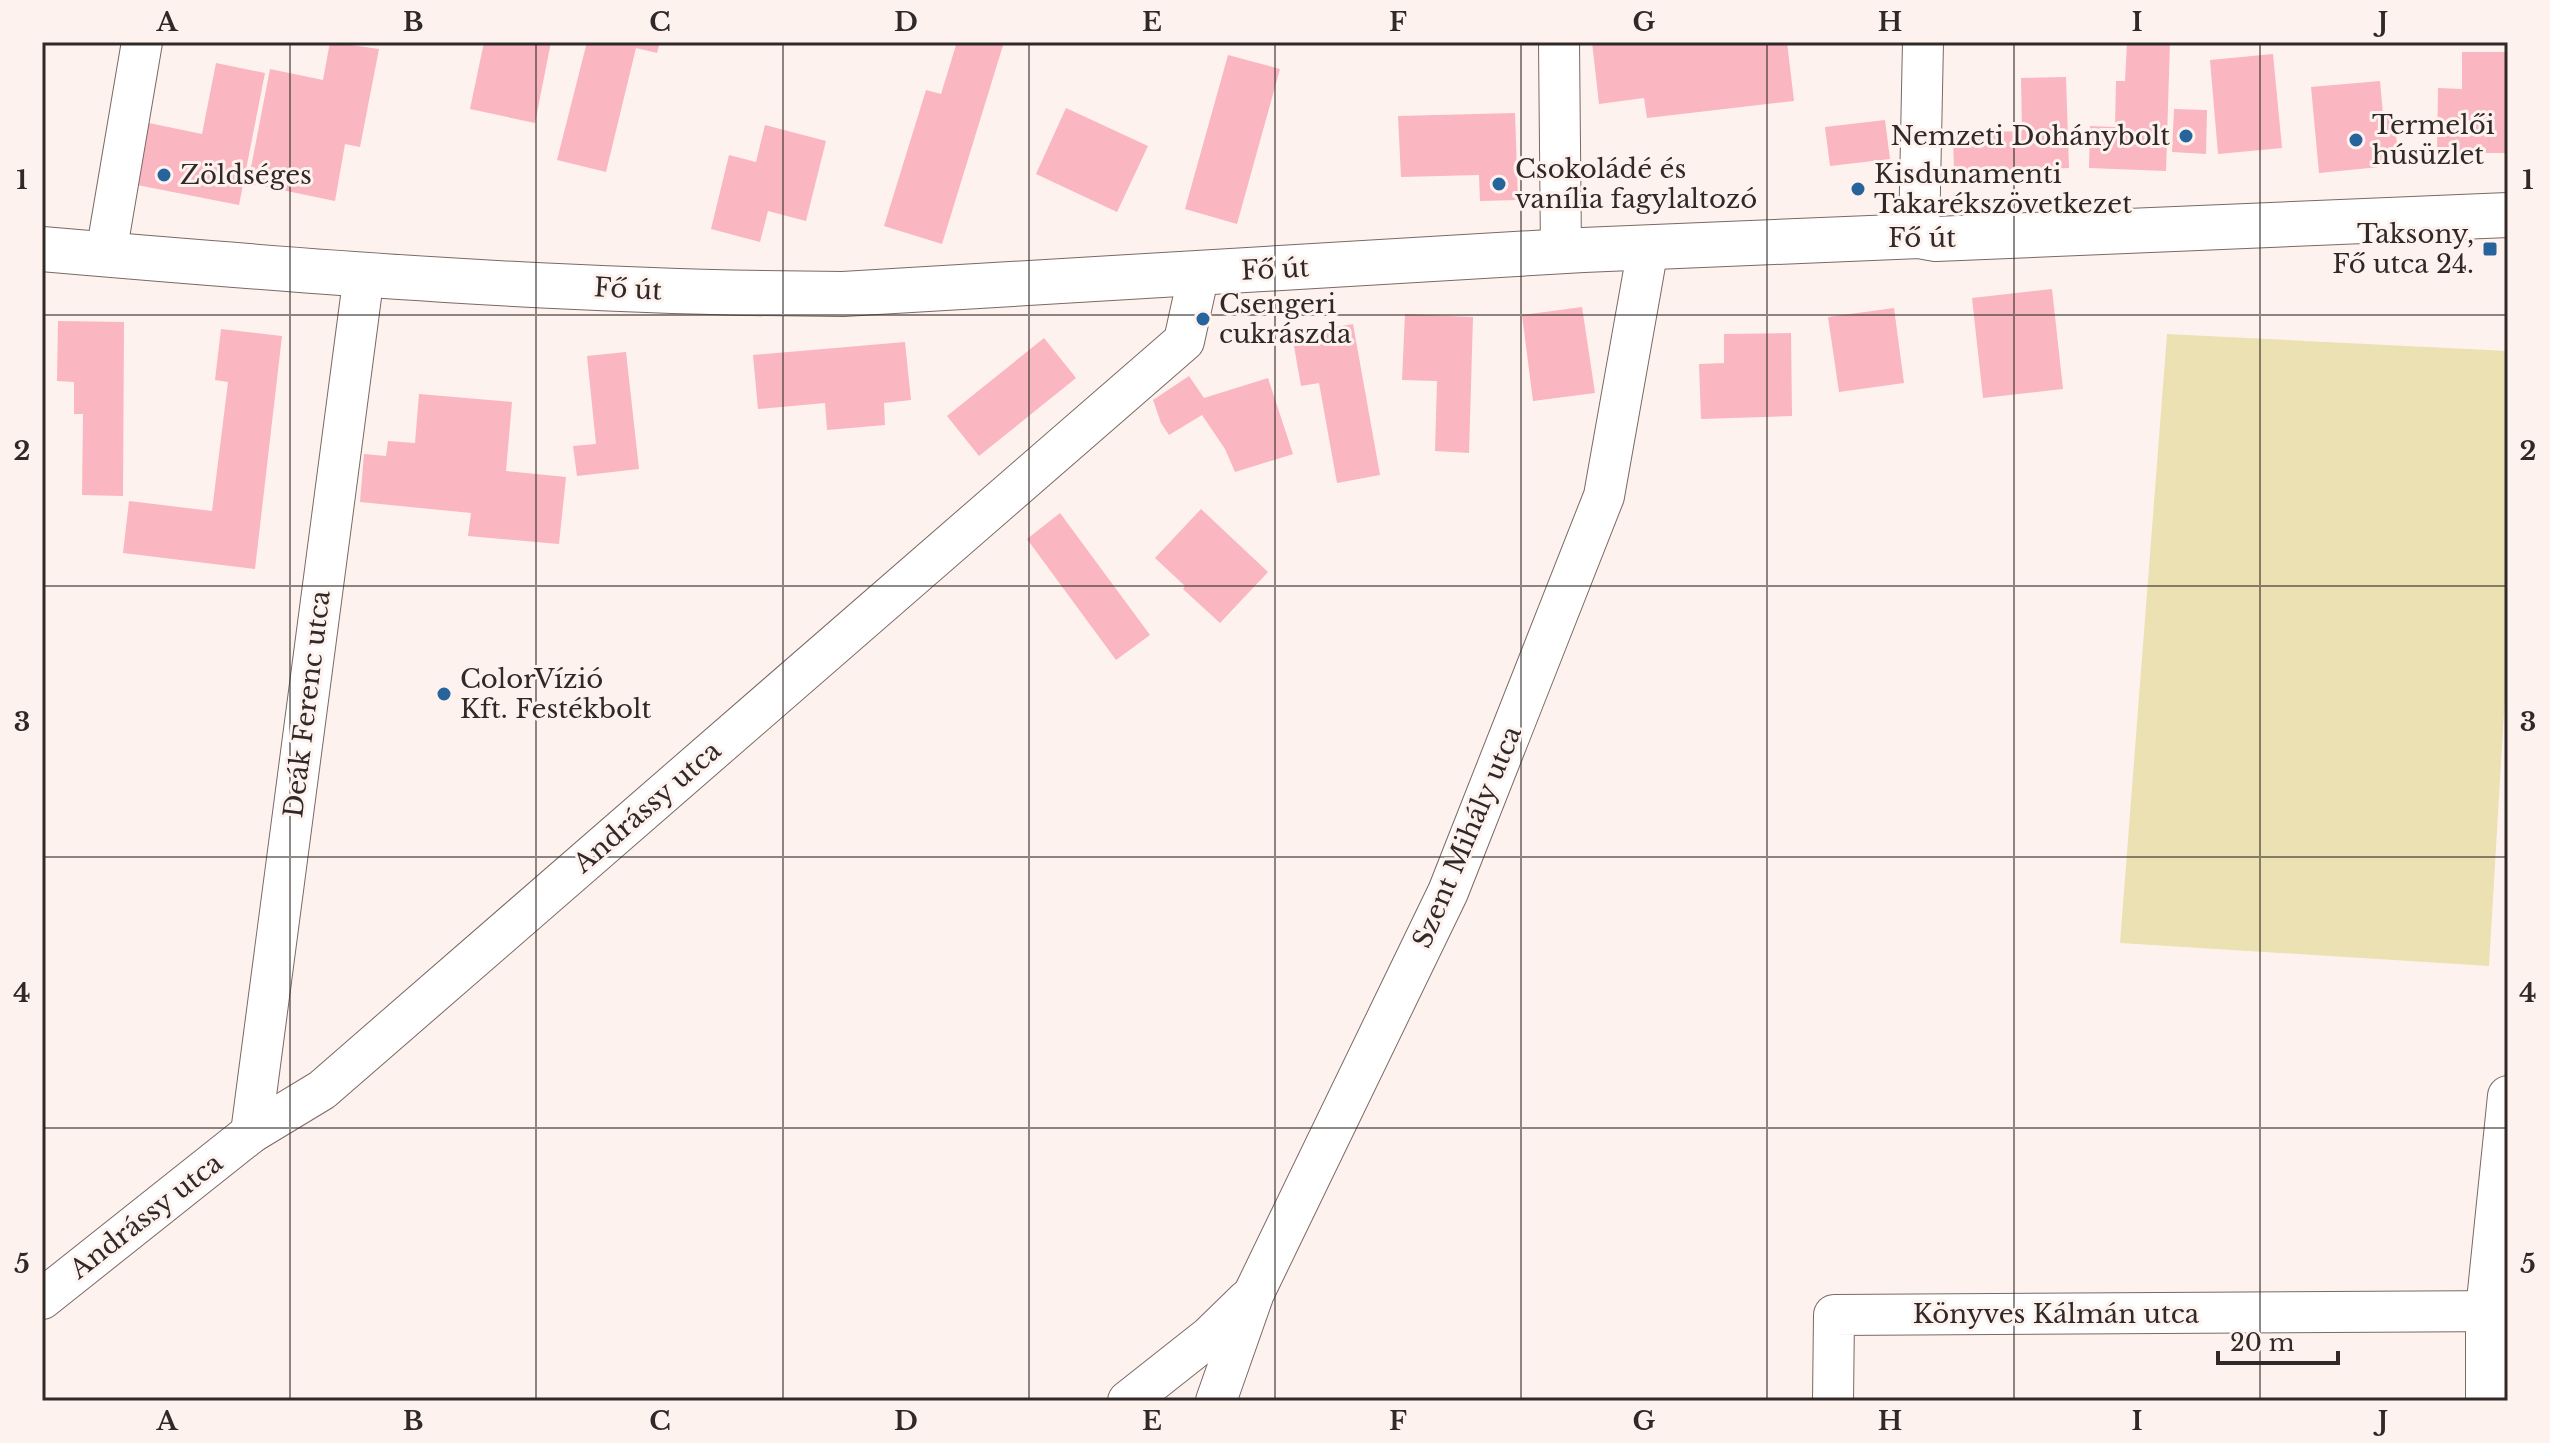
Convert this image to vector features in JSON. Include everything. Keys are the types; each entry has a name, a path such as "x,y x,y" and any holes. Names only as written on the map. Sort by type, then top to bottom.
{"main road":[{"name":"Fő út","path":"42,249 364,274 723,294 843,294 1561,252 2508,215"}],"street":[{"path":"106,254 142,42"},
{"path":"1559,42 1561,252"},
{"path":"1919,236 1923,42"},
{"name":"Szent Mihály utca","path":"1216,1401 1254,1293 1448,892 1604,496 1648,248"},
{"name":"Andrássy utca","path":"42,1299 251,1133 322,1090 1184,341 1199,273"},
{"name":"Deák Ferenc utca","path":"251,1133 364,274"},
{"path":"2486,1401 2497,1311 2508,1096"},
{"path":"1133,1400 1209,1337 1254,1293"},
{"name":"Könyves Kálmán utca","path":"1833,1401 1834,1315 2497,1311"}],"shaded area":[{"path":"2167,334 2508,351 2508,645 2489,966 2120,943"}],"building":[{"path":"330,42 379,49 360,147 345,144 335,201 248,183 270,69 323,80"},
{"path":"484,42 551,42 535,123 470,109"},
{"path":"587,42 660,42 657,53 636,48 606,172 557,160"},
{"path":"957,42 1004,42 942,244 884,226 926,90 941,94"},
{"path":"1592,42 1787,42 1794,101 1647,118 1644,98 1599,104"},
{"path":"2127,42 2170,42 2166,171 2089,168 2090,126 2115,127 2116,81 2125,81"},
{"path":"2462,52 2508,52 2508,153 2437,153 2438,88 2462,89"},
{"path":"2273,54 2282,148 2218,154 2210,60"},
{"path":"1228,55 1280,69 1237,224 1185,209"},
{"path":"216,63 265,73 239,205 132,184 144,122 202,134"},
{"path":"2066,77 2069,168 1954,172 1953,133 2022,131 2021,78"},
{"name":"Termelői húsüzlet","path":"2380,81 2383,115 2394,114 2399,165 2319,173 2311,87"},
{"path":"1066,108 1148,146 1117,212 1036,174"},
{"path":"2174,109 2207,110 2206,154 2172,152"},
{"path":"1515,113 1518,200 1480,201 1479,175 1401,177 1398,116"},
{"path":"1885,120 1890,159 1830,166 1825,127"},
{"path":"765,125 826,141 806,221 768,211 760,242 711,229 729,155 756,162"},
{"path":"2052,289 2063,389 1983,398 1972,298"},
{"path":"1582,307 1595,393 1533,401 1522,315"},
{"path":"1894,308 1904,383 1839,392 1828,317"},
{"path":"1405,314 1473,317 1469,453 1435,451 1437,381 1402,380"},
{"path":"58,321 124,322 123,496 82,495 83,414 74,414 74,382 57,381"},
{"path":"1353,324 1380,475 1337,483 1319,383 1301,386 1292,335"},
{"path":"221,329 282,336 255,569 123,553 129,501 212,511 228,382 215,380"},
{"path":"1791,333 1792,416 1701,419 1699,364 1724,363 1724,334"},
{"path":"1044,338 1076,378 979,456 947,416"},
{"path":"905,342 911,400 884,403 885,425 827,430 825,403 758,409 753,355"},
{"path":"626,352 639,469 577,476 573,446 596,444 587,356"},
{"path":"1189,376 1204,398 1268,378 1293,454 1235,472 1225,449 1202,415 1169,435 1153,400"},
{"path":"419,394 512,402 506,471 566,477 559,544 468,536 471,513 360,502 364,454 386,456 388,441 415,443"},
{"path":"1201,509 1268,572 1220,623 1155,558"},
{"path":"1060,513 1150,635 1116,660 1027,539"}],"place":[{"name":"Nemzeti Dohánybolt","path":"2186,136"},
{"name":"Termelői húsüzlet","path":"2356,140"},
{"name":"Zöldséges","path":"164,175"},
{"name":"Csokoládé és vanília fagylaltozó","path":"1499,184"},
{"name":"Kisdunamenti Takarékszövetkezet","path":"1858,189"},
{"name":"Taksony, Fő utca 24.","path":"2490,249"},
{"name":"Csengeri cukrászda","path":"1203,319"},
{"name":"ColorVízió Kft. Festékbolt","path":"444,694"}]}
